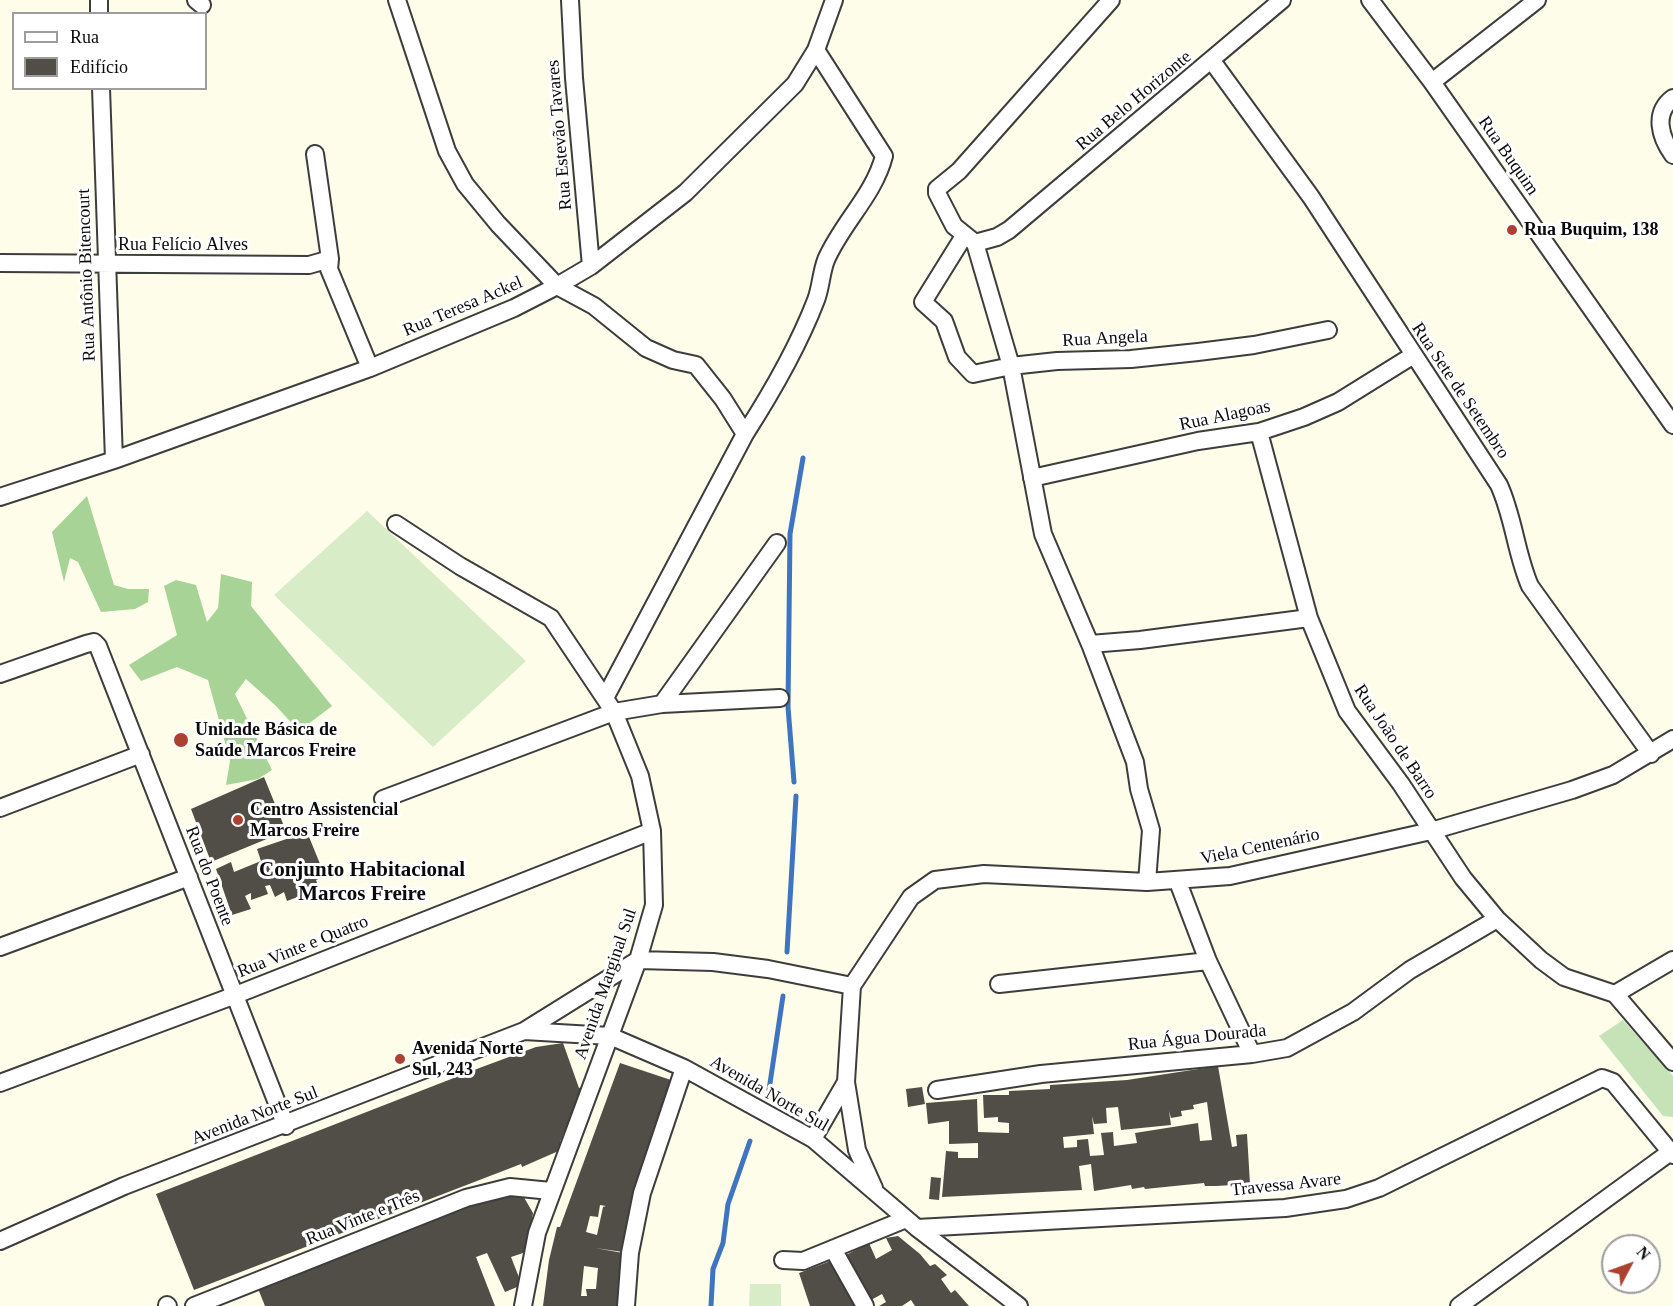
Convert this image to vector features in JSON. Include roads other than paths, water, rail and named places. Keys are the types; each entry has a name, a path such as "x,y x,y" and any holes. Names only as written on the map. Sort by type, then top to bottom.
{"street":[{"path":"397,0 447,151 465,184 498,224 557,286 594,306 646,348 673,360 696,365 723,399 745,434"},
{"name":"Rua Estevão Tavares","path":"570,0 574,78 591,266"},
{"name":"Rua Teresa Ackel","path":"0,497 114,460 370,368 513,308 591,266 685,193 795,84 816,50 834,0"},
{"path":"1111,0 959,171 937,189 937,193 947,215 969,239 1011,366 1043,534 1090,644 1138,772 1139,789 1151,830 1147,882"},
{"name":"Rua Belo Horizonte","path":"969,239 997,237 1009,230 1282,0"},
{"name":"Rua Buquim","path":"1370,0 1432,82 1673,425"},
{"path":"1432,82 1537,0"},
{"path":"609,705 745,434 769,397 792,353 817,299 826,260 879,175 884,156 816,50"},
{"name":"Rua Sete de Setembro","path":"1212,61 1311,197 1412,356 1499,486 1507,503 1519,562 1530,586 1651,754"},
{"name":"Rua Antônio Bitencourt","path":"101,90 105,264 114,460"},
{"path":"1673,98 1665,104 1661,116 1664,142 1673,155"},
{"path":"315,154 330,259 329,268 370,368"},
{"name":"Rua Angela","path":"969,239 923,302 944,321 957,357 968,371 979,374 1011,366 1198,352 1254,345 1328,330"},
{"name":"Rua Felício Alves","path":"0,263 309,265 330,259"},
{"name":"Rua Alagoas","path":"1032,478 1198,441 1259,432 1304,417 1338,402 1412,356"},
{"name":"Rua João de Barro","path":"1259,432 1309,618 1347,711 1401,784 1463,878 1497,919 1541,960 1564,977 1615,994"},
{"name":"Avenida Marginal Sul","path":"396,524 460,566 551,618 609,705 640,776 652,831 654,905 638,960 537,1233 523,1306"},
{"path":"662,704 777,543"},
{"path":"1090,644 1140,640 1309,618"},
{"name":"Rua do Poente","path":"0,674 93,642 98,646 233,996 286,1126"},
{"path":"383,799 609,705 780,698"},
{"name":"Viela Centenário","path":"852,986 911,897 935,880 984,874 1147,882 1178,882 1230,876 1431,831 1572,790 1613,775 1673,739"},
{"path":"0,808 141,754"},
{"name":"Rua Vinte e Quatro","path":"0,1083 233,996 652,831"},
{"path":"0,947 189,877"},
{"path":"1178,882 1208,961 1252,1054"},
{"name":"Rua Água Dourada","path":"937,1090 1076,1070 1252,1054 1287,1048 1353,1012 1410,970 1497,919"},
{"path":"638,960 713,962 768,969 852,986 846,1082 857,1150 876,1194"},
{"name":"Avenida Norte Sul","path":"0,1241 124,1186 286,1126 525,1031 638,960"},
{"path":"1673,960 1615,994 1673,1062"},
{"path":"999,984 1208,961"},
{"name":"Avenida Norte Sul","path":"525,1031 610,1036 684,1068 813,1138 911,1223 1019,1306"},
{"path":"626,1306 630,1253 642,1193 684,1068"},
{"name":"Travessa Avare","path":"783,1260 803,1261 911,1223 1285,1208 1346,1199 1379,1188 1602,1078 1613,1082 1672,1152"},
{"path":"813,1138 846,1082"},
{"path":"1459,1306 1672,1152"},
{"name":"Rua Vinte e Três","path":"203,1304 466,1197 510,1187 551,1191"},
{"path":"833,1249 865,1306"}],"waterway":[{"path":"794,782 788,707 790,534 803,458"},
{"path":"787,952 796,796"},
{"path":"769,1090 783,996"},
{"path":"711,1306 713,1269 723,1243 728,1204 750,1141"}],"place":[{"name":"Rua Buquim, 138","path":"1512,230"},
{"name":"Unidade Básica de Saúde Marcos Freire","path":"181,740"},
{"name":"Centro Assistencial Marcos Freire","path":"238,820"},
{"name":"Avenida Norte Sul, 243","path":"400,1059"}],"district":[{"name":"Conjunto Habitacional Marcos Freire","path":"362,883"}]}
